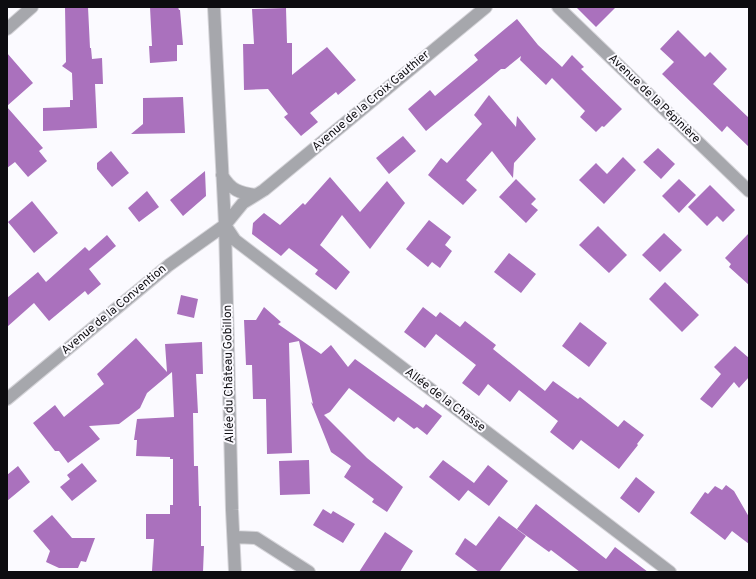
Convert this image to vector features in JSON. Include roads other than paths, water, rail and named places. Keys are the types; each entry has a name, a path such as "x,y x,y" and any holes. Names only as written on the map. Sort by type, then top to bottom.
{"street":[{"path":"7,29 32,7"},
{"name":"Allée du Château Gobillon","path":"214,7 224,225 235,572"},
{"name":"Avenue de la Croix Gauthier","path":"224,225 243,203 264,190 486,7"},
{"name":"Avenue de la Pépinière","path":"558,7 749,191"},
{"path":"222,176 229,186 234,189 243,194 256,195"},
{"name":"Avenue de la Convention","path":"7,399 169,265 224,225"},
{"name":"Allée de la Chasse","path":"224,225 235,240 670,572"},
{"path":"234,537 256,538 309,572"}]}
